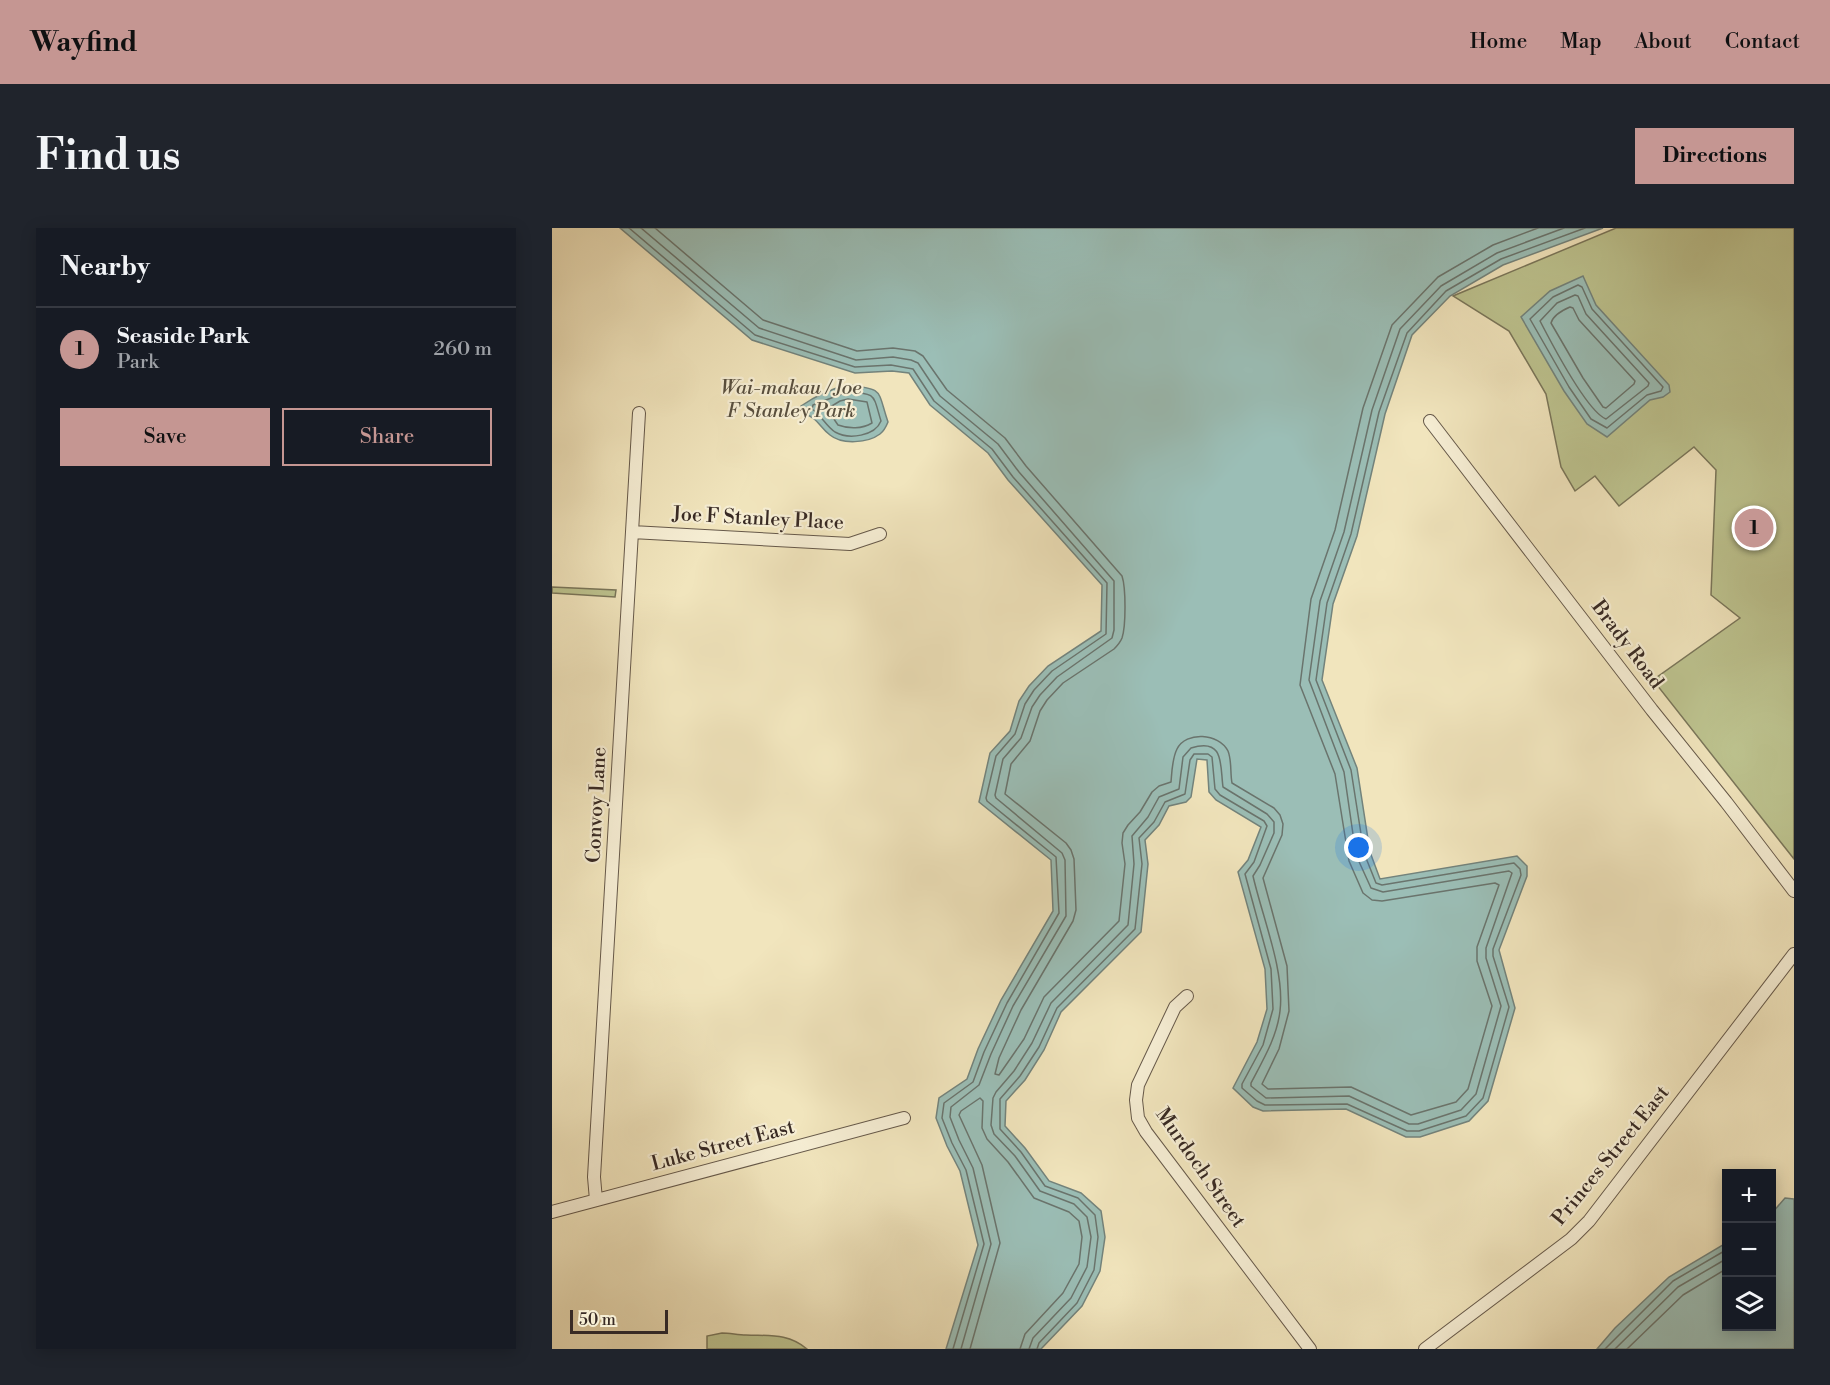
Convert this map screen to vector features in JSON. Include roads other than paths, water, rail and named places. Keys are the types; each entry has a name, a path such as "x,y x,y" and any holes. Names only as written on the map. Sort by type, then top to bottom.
{"street":[{"name":"Convoy Lane","path":"596,1200 595,1166 639,413"},
{"name":"Brady Road","path":"1431,421 1794,891"},
{"name":"Joe F Stanley Place","path":"632,532 850,544 880,534"},
{"name":"Princes Street East","path":"1425,1349 1571,1239 1589,1221 1794,954"},
{"name":"Murdoch Street","path":"1187,996 1175,1007 1138,1085 1136,1100 1138,1118 1146,1132 1310,1349"},
{"name":"Luke Street East","path":"552,1212 904,1118"}],"water":[{"path":"620,228 1603,228 1503,265 1450,296 1412,335 1385,414 1357,536 1333,604 1322,680 1357,768 1370,852 1380,879 1517,856 1527,866 1527,876 1499,950 1515,1008 1488,1101 1469,1121 1420,1137 1406,1137 1346,1109 1263,1111 1253,1107 1233,1088 1257,1042 1267,1009 1265,969 1238,872 1248,860 1261,827 1216,800 1209,792 1207,760 1197,759 1191,797 1186,802 1169,806 1159,825 1145,840 1148,864 1141,932 1061,1012 1044,1050 1025,1080 1006,1101 1005,1126 1025,1148 1049,1181 1081,1193 1101,1211 1105,1237 1100,1271 1082,1306 1041,1349 946,1349 978,1245 960,1171 936,1118 939,1098 967,1079 1001,1000 1053,911 1051,860 979,802 990,753 1010,731 1019,701 1029,686 1048,666 1101,631 1102,585 1008,480 988,453 930,405 909,373 892,371 855,373 752,340"},
{"path":"1583,276 1596,305 1669,385 1670,392 1663,397 1650,400 1607,437 1587,424 1564,391 1521,317 1550,291"},
{"path":"847,385 868,388 878,393 888,422 880,434 862,441 841,440 830,435 813,418 805,414 801,406 811,399"},
{"path":"1785,1198 1794,1199 1794,1349 1597,1349 1615,1328 1669,1277 1722,1245 1722,1331 1776,1331 1776,1208"}],"place":[{"name":"Seaside Park","path":"1754,528"}],"park label":[{"name":"Wai-makau / Joe F Stanley Park","path":"791,400"}]}
